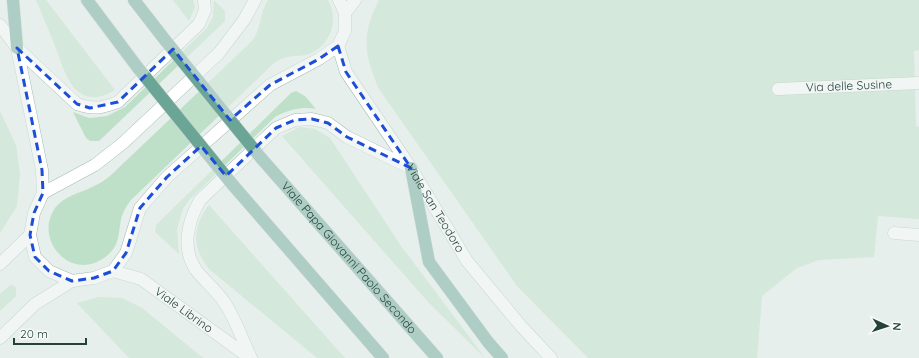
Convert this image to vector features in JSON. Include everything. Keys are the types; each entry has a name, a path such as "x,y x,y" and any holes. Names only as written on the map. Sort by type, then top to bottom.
{"main road":[{"path":"13,0 17,48 42,170 43,193 34,213 30,235 35,257 49,271 72,281"},
{"path":"87,0 138,68 232,184 383,358"},
{"name":"Viale Papa Giovanni Paolo Secondo","path":"134,0 261,158 437,358"},
{"path":"0,25 17,48 77,104 90,108 103,108 118,102 199,24 205,10 204,0"},
{"path":"43,193 95,165 123,143 219,53 244,20 254,0"},
{"path":"0,338 35,304 72,281 94,278 113,271 126,253 140,208 167,177 270,85 319,60 338,46 344,31 345,12 339,0"},
{"path":"345,12 356,0"},
{"name":"Viale San Teodoro","path":"338,46 346,72 412,168 467,261 521,326 551,358"},
{"name":"Via delle Susine","path":"778,89 919,84"},
{"path":"250,358 226,304 195,269 188,251 187,232 193,212 200,200 276,128 295,120 312,119 328,123 347,137 412,168 428,262 488,342 502,358"},
{"path":"894,233 919,235"},
{"path":"0,264 30,235"},
{"name":"Viale Librino","path":"113,271 141,279 250,358"}],"highlighted area":[{"path":"338,46 346,72 411,168 347,137 328,123 312,119 295,120 276,128 226,176 201,146 167,177 140,208 126,253 113,271 94,278 72,281 49,271 35,257 30,235 34,213 43,193 42,170 17,48 77,104 90,108 118,102 173,49 230,120 270,85 319,59"}],"green space":[{"path":"36,0 46,0 115,90 101,96 90,97 81,94 74,88 63,68"},
{"path":"173,0 193,0 195,7 189,21"},
{"path":"214,0 225,11 225,21 99,141 90,141 86,138 73,112 89,118 107,116 125,107 207,28 213,17"},
{"path":"268,0 328,0 333,15 333,23 328,38 323,45 309,54 284,58 274,63 131,200 123,214 118,240 114,249 110,253 97,262 83,265 71,262 61,256 53,246 49,234 49,221 55,208 63,200 97,185 110,176 251,42 255,37 263,10"},
{"path":"379,0 919,0 919,50 914,51 916,126 919,127 919,219 878,216 874,257 819,260 797,268 762,296 757,358 588,358 517,286 379,89 370,65 367,34 373,12"},
{"path":"296,91 305,96 316,109 295,109 275,117 189,200 183,209 177,229 179,254 155,232 156,225 291,93"},
{"path":"0,111 16,145 20,174 17,206 0,233"},
{"path":"300,127 315,129 330,138 401,246 485,358 429,303 282,136"},
{"path":"209,205 345,358 317,358 209,269 199,253 196,237 199,221"},
{"path":"12,285 16,288 16,296 0,311 0,294"},
{"path":"99,297 122,298 142,308 203,358 129,358 77,303"}]}
